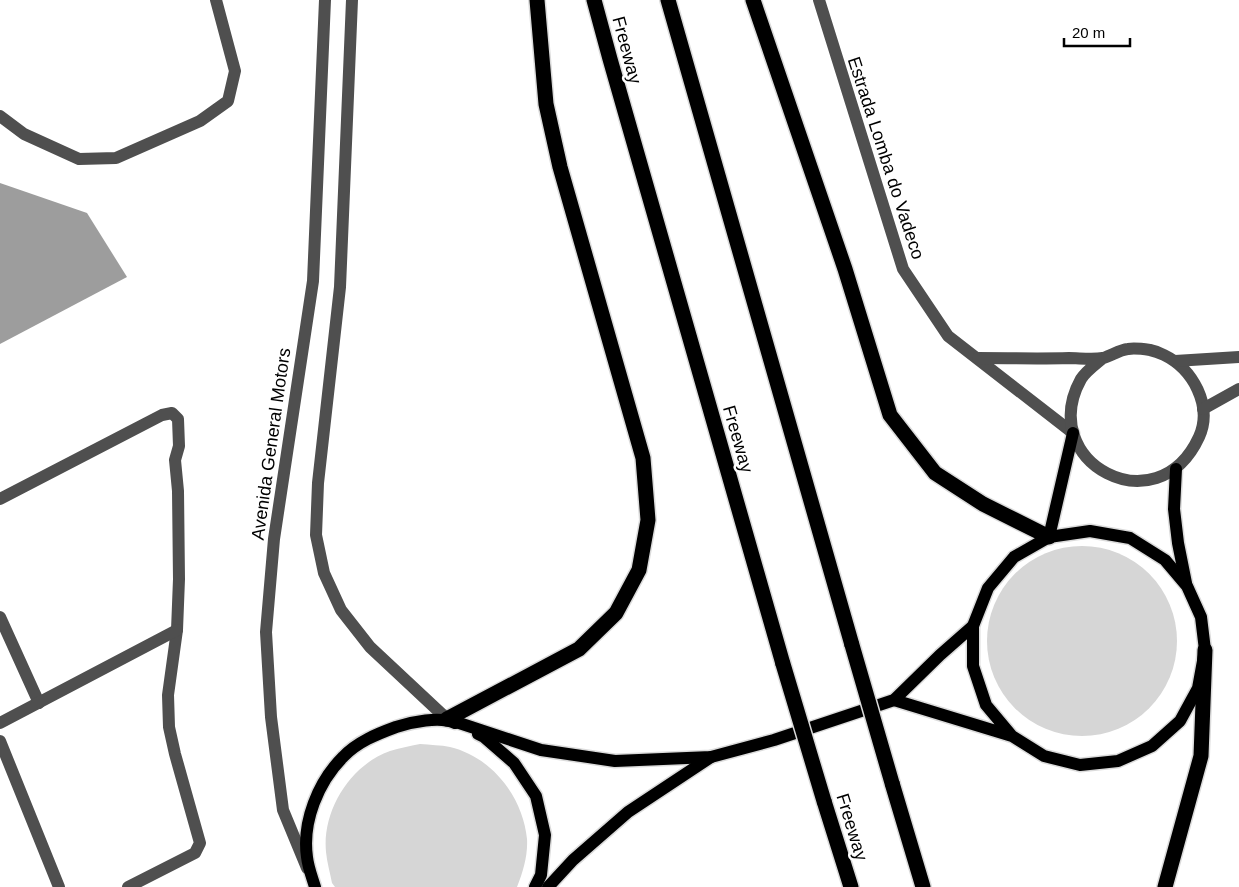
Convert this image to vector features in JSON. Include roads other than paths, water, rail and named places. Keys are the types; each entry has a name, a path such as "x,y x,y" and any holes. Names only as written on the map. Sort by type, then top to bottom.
{"highway":[{"path":"447,719 579,649 616,613 639,570 648,520 643,458 560,167 546,104 537,0"},
{"name":"Freeway","path":"594,0 783,664 851,887"},
{"path":"668,0 852,645 924,887"},
{"path":"753,0 845,269 890,415 935,473 983,504 1049,537"},
{"path":"1165,887 1201,756 1205,650"}],"main road":[{"path":"1049,537 1073,434"},
{"path":"894,700 1012,736 1044,756 1080,765 1118,761 1152,746 1180,721 1198,688 1205,650 1201,617 1187,586 1178,543 1174,509 1176,469"},
{"path":"1012,736 986,705 973,666 973,626 988,588 1014,557 1049,537 1090,531 1130,538 1165,560 1187,586"},
{"path":"314,887 307,857 308,820 321,785 343,756 374,735 408,723 447,719 542,750 614,761 711,757 774,740 894,700 973,626"},
{"path":"447,719 484,736 514,763 536,796 545,835 541,875 536,887"},
{"path":"548,887 573,860 628,812 711,757"}],"street":[{"path":"0,116 24,134 79,159 116,158 200,121 228,101 234,72 216,0"},
{"name":"Avenida General Motors","path":"314,887 283,810 271,717 266,632 274,539 313,280 325,0"},
{"path":"352,0 340,287 318,482 316,535 324,573 341,610 370,647 447,719"},
{"name":"Estrada Lomba do Vadeco","path":"820,0 903,269 948,336 1073,434"},
{"path":"978,358 1103,358 1127,349 1152,350 1176,361 1189,374 1198,390 1203,409 1201,431 1192,452 1176,469 1153,480 1128,481 1104,473 1084,456 1073,434 1071,405 1082,378 1103,358"},
{"path":"1176,361 1239,357"},
{"path":"1203,409 1239,389"},
{"path":"0,499 162,415 172,413 178,419 179,446 175,460 179,530 177,630 168,695 169,727 200,843 195,853 128,887"},
{"path":"0,617 39,703"},
{"path":"0,723 177,630"},
{"path":"0,741 59,887"}]}
